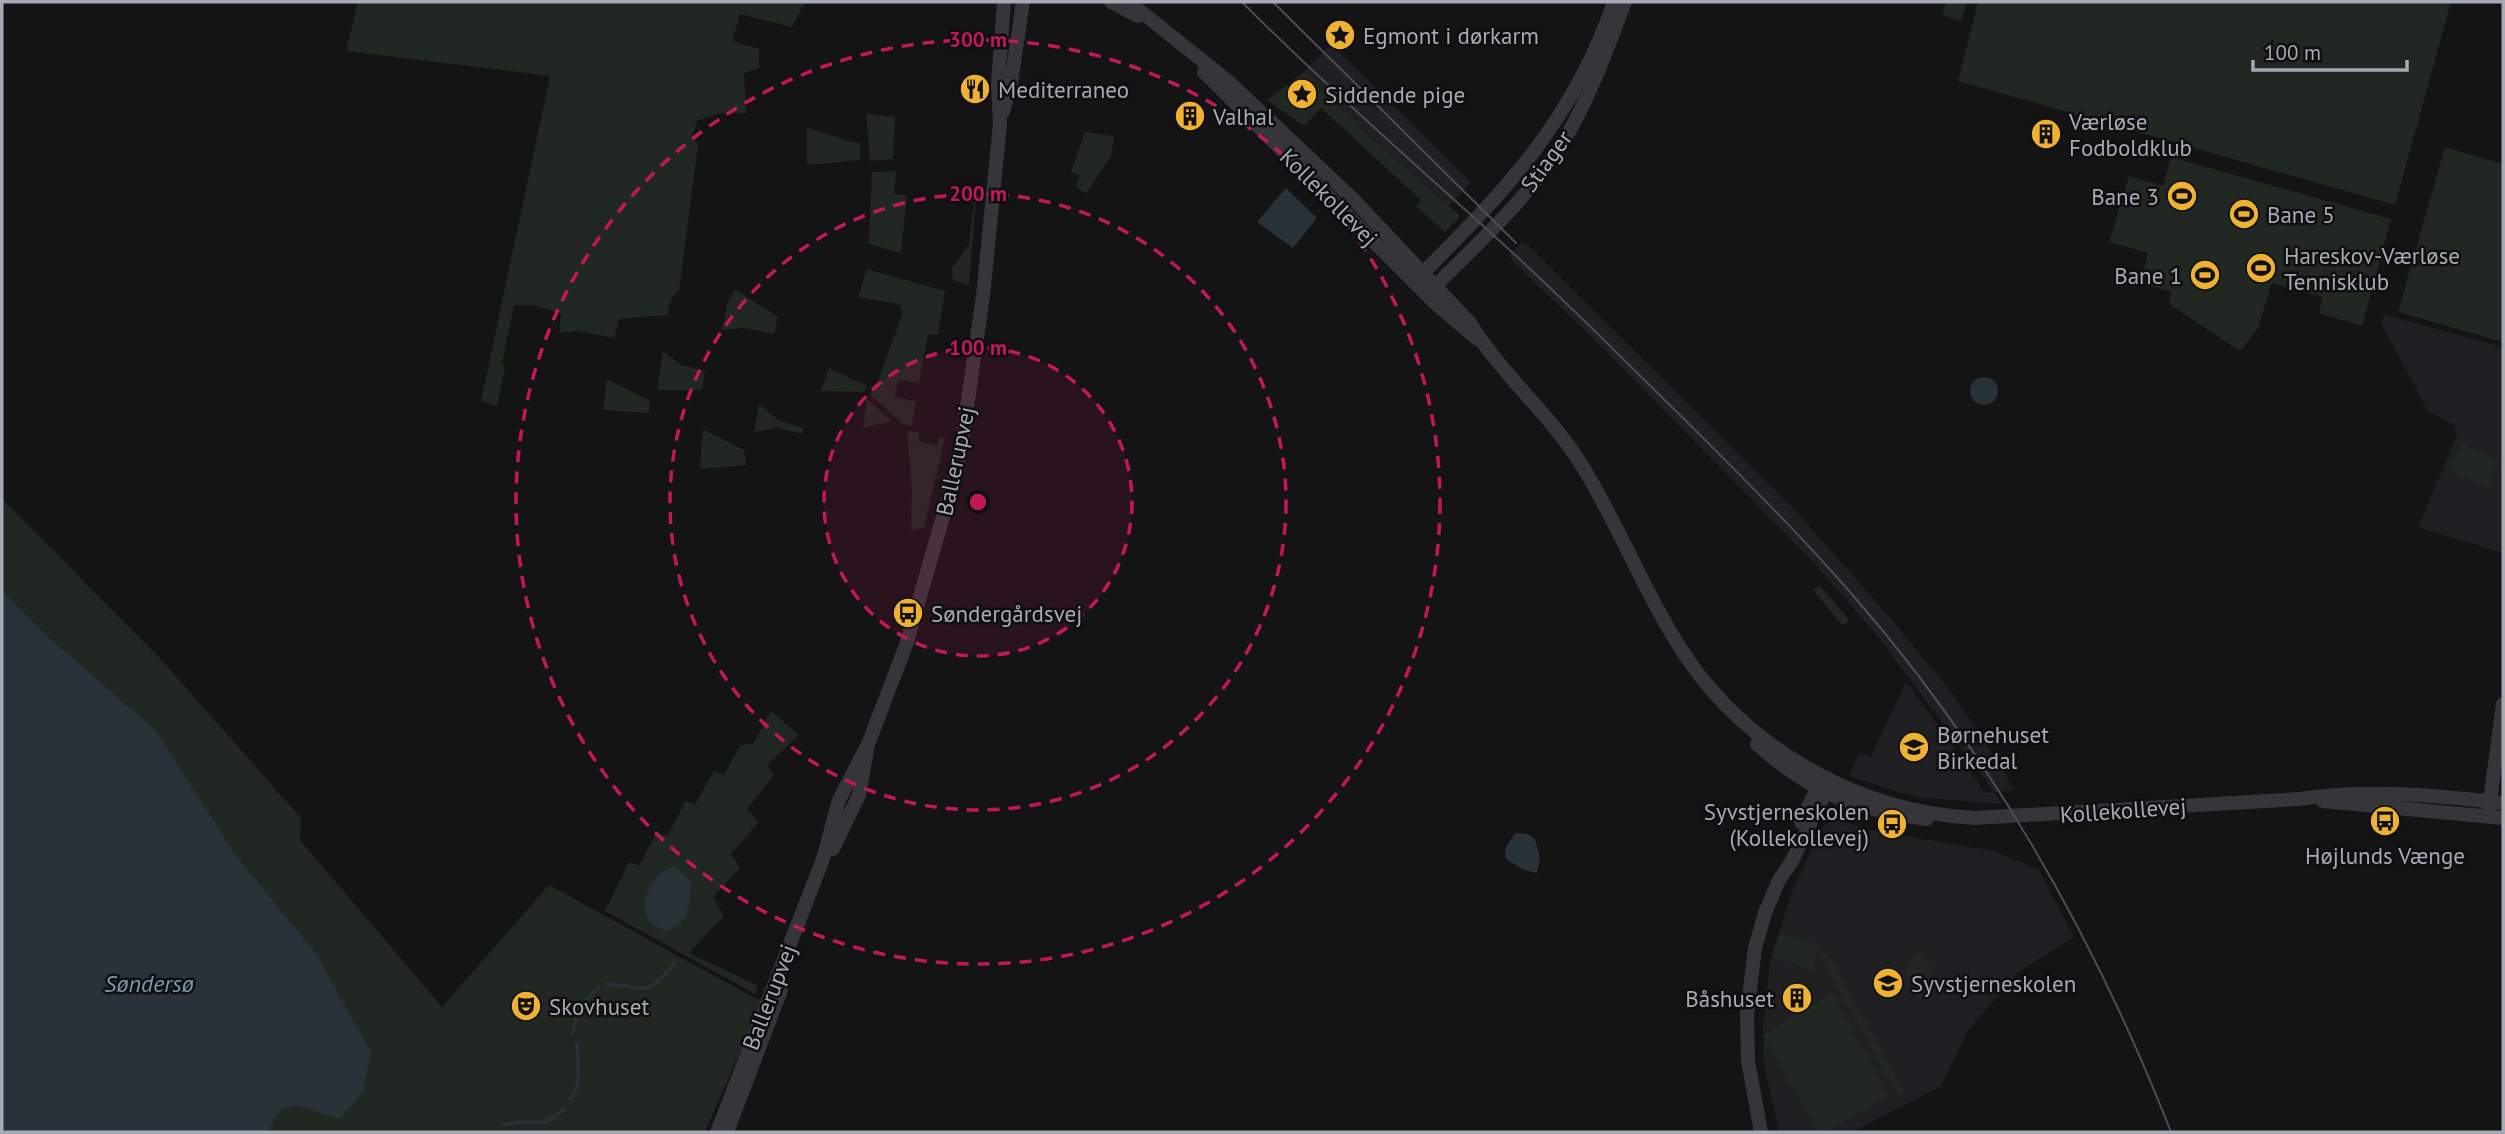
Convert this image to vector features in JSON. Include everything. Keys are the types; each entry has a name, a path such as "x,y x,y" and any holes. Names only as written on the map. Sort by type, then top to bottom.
{"street":[{"name":"Ballerupvej","path":"716,1132 823,859 839,800 867,746 924,588 962,441 983,296 1000,124 998,84 1004,2"},
{"name":"Ballerupvej","path":"1000,124 1012,83 1023,2"},
{"name":"Kollekollevej","path":"1111,2 1138,16 1178,46 1419,277"},
{"name":"Kollekollevej","path":"1129,2 1229,82 1353,199 1431,290 1470,323 1481,342 1571,447 1676,642 1711,692 1742,730 1767,753 1823,787 1947,816 2024,817 2299,799 2498,810"},
{"name":"Stiager","path":"1419,277 1504,190 1547,138 1594,56 1614,2"},
{"name":"Stiager","path":"1431,290 1516,203 1553,156 1591,90 1625,2"},
{"path":"2498,810 2503,704"},
{"name":"Ballerupvej","path":"727,1132 834,847 859,795 867,746"},
{"path":"1761,1132 1748,1061 1750,979 1765,913 1783,872 1784,857 1823,787"}],"shaded area":[{"path":"358,2 805,2 792,27 740,14 732,41 759,49 759,68 744,73 746,113 720,113 697,121 692,136 698,145 679,291 672,297 667,315 619,319 614,338 579,331 559,333 561,314 533,305 514,305 502,362 505,368 497,406 481,401 550,76 346,51"},
{"path":"1947,2 1967,2 1961,21 1942,15"},
{"path":"1978,2 2451,2 2395,205 1958,81"},
{"path":"1331,44 1471,182 1449,206 1357,125 1304,72"},
{"path":"1304,72 1357,125 1460,216 1445,232 1416,206 1421,200 1321,108 1304,126 1267,100"},
{"path":"866,114 895,117 893,159 870,161"},
{"path":"807,128 860,144 860,160 807,165"},
{"path":"1085,132 1114,136 1111,156 1086,194 1076,187 1080,176 1071,172"},
{"path":"2445,147 2503,164 2503,342 2398,312"},
{"name":"Hareskov-Værløse Tennisklub","path":"2171,157 2391,219 2362,326 2319,313 2323,297 2272,283 2258,328 2240,351 2169,304 2171,292 2140,283 2148,253 2109,242 2129,176 2163,186"},
{"path":"896,171 894,194 907,195 901,253 869,244 872,172"},
{"path":"975,197 969,285 953,280 952,268 969,244"},
{"path":"1521,243 1529,246 1795,510 1893,621 1955,697 2006,775 2014,790 1995,792 2002,804 1915,797 1849,776 1859,753 1871,756 1906,682 1944,733 1949,734 1949,741 1985,793 1994,792 1875,633 1813,562 1592,337 1513,262 1509,255"},
{"path":"867,269 945,291 938,335 928,334 919,383 898,380 895,397 916,401 912,426 904,425 872,396 871,388 878,381 903,312 899,304 858,297"},
{"path":"735,289 778,317 774,334 744,328 722,330 728,301"},
{"path":"2385,315 2503,347 2503,553 2418,527 2457,435 2454,425 2428,411 2381,323"},
{"path":"663,351 681,365 705,371 702,390 657,390"},
{"path":"829,368 867,386 864,392 821,391"},
{"path":"607,379 650,401 649,413 603,410"},
{"path":"867,399 892,421 863,428"},
{"path":"759,404 778,420 803,428 802,434 778,428 754,432"},
{"path":"703,429 744,450 746,465 700,469"},
{"path":"907,431 919,432 919,441 937,446 939,437 945,438 924,528 911,531 912,489"},
{"path":"2461,444 2499,460 2488,486 2450,471"},
{"path":"2,499 158,656 301,818 300,840 442,1007 549,885 762,1002 705,1132 267,1132 281,1109 297,1105 340,1118 315,952 234,853 47,636 2,590"},
{"path":"1820,585 1849,620 1843,626 1813,590"},
{"path":"771,711 799,735 767,765 774,775 747,809 759,822 731,854 740,868 713,897 724,916 689,953 758,986 755,994 605,911 629,862 639,866 657,832 667,836 686,801 695,804 714,771 724,775 740,745 753,744"},
{"name":"Syvstjerneskolen","path":"1840,820 1869,830 1994,851 2039,870 2074,937 2017,973 1968,1031 1941,1086 1852,1132 1779,1132 1764,1065 1763,1028 1770,961 1792,892 1821,830 1826,824"},
{"path":"1780,933 1820,945 1813,970 1773,957"},
{"path":"1827,953 1905,1092 1898,1095 1820,956"},
{"path":"1922,953 1941,987 1920,999 1905,973 1910,960"},
{"path":"1832,994 1889,1095 1826,1132 1818,1132 1763,1035"}],"water":[{"path":"1286,188 1317,218 1293,248 1257,222"},
{"path":"1984,377 1994,381 1998,391 1994,401 1984,405 1974,401 1970,391 1974,381"},
{"name":"Søndersø","path":"2,590 47,636 156,731 234,853 315,952 371,1052 363,1092 340,1119 297,1105 281,1109 267,1132 2,1132"},
{"path":"1515,833 1528,834 1535,839 1540,857 1537,873 1524,870 1506,859 1505,849"},
{"path":"675,866 691,882 690,898 680,923 666,931 650,921 645,912 645,904 655,880 668,868"}],"waterway":[{"path":"606,984 645,988 657,982 675,963"},
{"path":"573,1032 578,1008 599,987"},
{"path":"570,1099 578,1081 577,1044"},
{"path":"503,1125 547,1121 564,1109"}],"tram line":[{"path":"1242,2 1343,99 1536,274 1618,354 1788,524 1901,653 1948,716 2034,848 2108,987 2171,1132"},
{"path":"1273,2 1516,243"}],"place":[{"name":"Egmont i dørkarm","path":"1340,35"},
{"name":"Mediterraneo","path":"975,89"},
{"name":"Siddende pige","path":"1302,94"},
{"name":"Valhal","path":"1190,116"},
{"name":"Værløse Fodboldklub","path":"2046,134"},
{"name":"Bane 3","path":"2182,196"},
{"name":"Bane 5","path":"2244,214"},
{"name":"Hareskov-Værløse Tennisklub","path":"2261,268"},
{"name":"Bane 1","path":"2205,275"},
{"name":"Søndergårdsvej","path":"908,613"},
{"name":"Børnehuset Birkedal","path":"1914,747"},
{"name":"Højlunds Vænge","path":"2385,821"},
{"name":"Syvstjerneskolen (Kollekollevej)","path":"1892,824"},
{"name":"Syvstjerneskolen","path":"1888,983"},
{"name":"Båshuset","path":"1797,998"},
{"name":"Skovhuset","path":"526,1006"}]}
